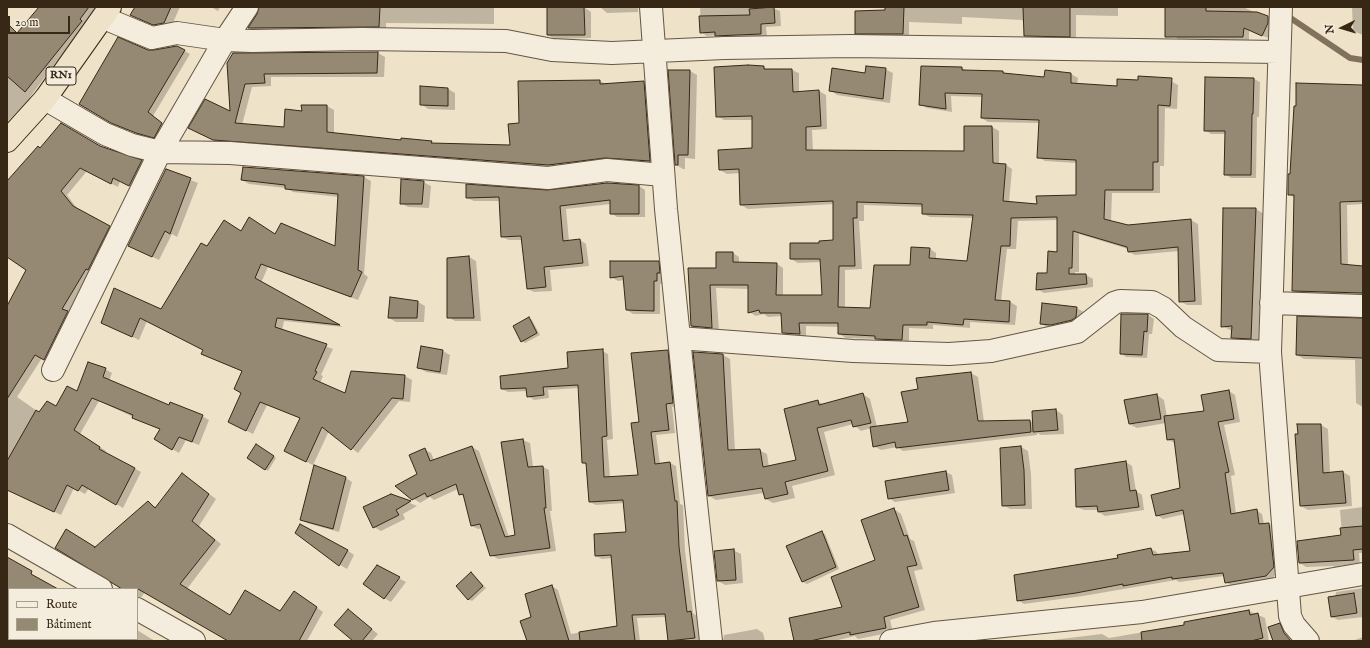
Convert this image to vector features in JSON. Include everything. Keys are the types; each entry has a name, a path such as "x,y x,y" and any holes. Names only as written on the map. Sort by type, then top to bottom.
{"highway":[{"name":"RN1","path":"7,141 44,99 107,12"}],"street":[{"path":"53,370 160,152 225,40 247,7"},
{"path":"651,7 663,175 712,641"},
{"path":"107,12 146,37 152,38 176,33 225,40 506,41 569,52 612,53 850,46 1280,52"},
{"path":"1281,15 1270,352 1287,588 1292,622 1308,641"},
{"path":"44,99 105,134 132,145 160,152 230,153 548,178 607,170 663,175"},
{"path":"679,338 853,352 949,354 991,350 1077,332 1114,303 1120,301 1152,302 1164,308 1183,327 1218,350 1270,352"},
{"path":"1271,303 1363,306"},
{"path":"7,535 99,588"},
{"path":"891,641 934,633 1142,612 1363,574"},
{"path":"138,611 194,641"}],"building":[{"path":"39,7 89,7 80,19 82,21 25,92 7,76 7,23 17,33"},
{"path":"135,7 171,7 164,23 153,25 130,15"},
{"path":"259,7 380,7 379,27 248,28 257,14"},
{"path":"547,7 584,7 585,35 547,35"},
{"path":"774,7 775,23 761,24 761,34 715,36 715,32 700,33 699,16 750,15 749,9"},
{"path":"885,7 904,7 903,34 855,34 855,11 885,10"},
{"path":"1023,7 1070,7 1070,37 1024,36"},
{"path":"1165,7 1206,7 1206,11 1257,12 1268,16 1268,23 1262,36 1244,28 1243,37 1165,37"},
{"path":"118,37 148,50 177,46 185,50 148,112 162,123 154,138 136,133 111,123 79,104"},
{"path":"378,52 377,73 264,74 265,83 245,84 235,123 284,127 285,109 302,111 301,105 327,105 327,132 401,140 401,138 432,141 431,143 510,145 508,124 519,123 518,81 600,80 600,84 644,81 650,161 605,158 548,165 213,140 188,128 205,99 230,111 227,63 233,53"},
{"path":"748,65 764,66 764,69 792,69 793,92 819,90 821,126 806,127 806,150 964,151 964,126 992,126 993,163 1006,164 1003,201 1037,204 1036,196 1076,195 1076,160 1037,158 1039,120 981,118 982,94 945,93 946,109 919,105 921,66 962,67 962,70 1003,71 1003,73 1044,77 1045,70 1071,73 1071,83 1117,86 1117,79 1138,80 1138,76 1172,78 1170,106 1158,105 1158,162 1153,162 1153,190 1105,190 1104,219 1128,225 1191,219 1195,301 1179,302 1178,247 1128,252 1127,247 1073,231 1072,268 1069,268 1069,274 1086,274 1087,284 1036,290 1037,273 1047,273 1048,251 1057,252 1057,217 1011,218 1010,246 1001,246 995,300 1010,301 1009,322 964,319 963,325 927,322 927,325 903,325 902,340 875,339 875,336 838,334 838,323 799,323 800,334 782,333 781,313 760,313 759,310 748,313 748,285 710,285 712,328 691,326 688,268 716,268 716,252 733,252 733,262 777,263 776,295 822,295 820,259 790,259 790,243 819,243 819,241 833,240 833,201 740,205 739,169 719,170 718,150 752,148 752,116 716,117 714,67","holes":["857,202 922,204 922,214 973,215 967,261 929,258 930,248 911,247 910,265 874,265 870,308 838,307 839,266 855,266 853,218 857,218"]},
{"path":"866,66 886,68 883,99 829,91 832,68 865,73"},
{"path":"668,70 690,70 688,155 678,155 678,165 675,165"},
{"path":"1205,77 1254,78 1251,175 1224,175 1225,131 1204,131"},
{"path":"1296,83 1363,85 1363,201 1340,202 1341,264 1363,266 1363,293 1292,291 1294,195 1288,195 1288,174 1290,174 1294,106 1296,106"},
{"path":"420,86 448,88 448,106 420,105"},
{"path":"61,123 100,146 142,160 129,186 113,178 111,184 80,168 61,191 73,206 110,226 88,270 86,269 62,309 68,311 44,360 35,355 7,399 7,306 26,270 7,257 7,181 38,146 40,148"},
{"path":"243,167 364,176 358,270 362,272 351,297 261,264 255,278 340,325 277,318 275,327 327,344 313,379 345,393 351,371 405,375 403,399 392,398 351,450 322,427 306,462 284,451 300,418 260,402 246,431 228,422 241,393 234,389 242,371 201,354 203,350 140,318 132,337 101,323 114,288 161,309 201,243 207,246 224,220 241,231 249,217 275,234 281,223 335,246 338,194 285,189 285,185 241,180"},
{"path":"166,169 191,178 170,234 165,231 152,257 128,246"},
{"path":"401,179 424,181 422,204 400,204"},
{"path":"607,183 639,185 639,214 610,214 610,200 560,206 563,241 580,239 583,263 544,267 546,287 527,289 521,236 501,237 499,197 466,198 466,184 547,190"},
{"path":"1223,208 1256,208 1251,339 1231,338 1232,326 1221,327"},
{"path":"469,256 474,318 447,318 447,258"},
{"path":"610,261 659,261 660,273 657,273 657,281 654,281 654,311 626,310 623,276 610,278"},
{"path":"390,297 418,301 417,318 388,318"},
{"path":"1042,303 1077,307 1076,317 1072,320 1051,325 1040,324"},
{"path":"1121,314 1148,314 1147,332 1144,331 1142,355 1120,354"},
{"path":"1297,316 1363,318 1363,358 1296,355"},
{"path":"529,317 537,333 521,342 513,326"},
{"path":"421,346 443,350 440,372 417,368"},
{"path":"603,349 607,436 602,437 604,477 638,475 631,423 639,422 631,353 668,350 673,403 666,404 669,430 651,432 655,464 670,462 675,501 677,501 679,547 687,612 691,611 695,638 668,641 665,614 632,615 635,641 580,641 579,632 617,626 611,555 595,556 594,534 626,532 623,500 589,502 586,463 582,463 578,385 543,387 544,395 527,397 526,388 501,389 500,376 568,368 567,352"},
{"path":"693,352 723,354 728,450 760,449 763,467 796,460 784,409 818,400 819,405 863,393 871,423 853,427 851,420 817,428 828,471 785,482 788,494 765,499 762,488 708,496"},
{"path":"88,362 106,368 103,377 169,405 170,402 203,415 192,442 179,437 172,450 154,439 160,429 132,418 133,415 92,398 74,430 100,447 99,449 135,468 116,505 82,485 78,491 67,485 54,512 7,490 7,461 36,410 39,412 47,401 56,406 67,386 77,391"},
{"path":"971,372 978,421 1030,420 1031,432 896,448 895,442 873,447 870,427 908,422 901,392 918,389 916,378"},
{"path":"1229,390 1234,419 1218,422 1229,472 1225,473 1231,514 1257,509 1259,524 1269,523 1274,567 1266,576 1225,583 1223,573 1172,579 1172,577 1123,586 1123,584 1076,593 1017,601 1014,575 1118,558 1117,555 1151,548 1153,555 1190,551 1183,510 1156,516 1151,495 1180,488 1174,439 1167,440 1164,416 1204,411 1201,395"},
{"path":"1157,394 1161,419 1129,424 1124,400"},
{"path":"1056,409 1058,430 1033,432 1032,411"},
{"path":"1297,424 1321,424 1323,473 1343,471 1346,503 1300,506 1295,434 1298,434"},
{"path":"523,439 528,467 543,466 546,508 544,508 550,548 490,556 480,524 471,526 463,494 459,495 456,484 427,497 425,493 412,500 395,486 417,474 409,455 425,448 430,461 472,446 505,537 515,535 501,442"},
{"path":"256,444 274,456 265,470 247,458"},
{"path":"1021,446 1024,470 1025,505 1002,506 1000,448"},
{"path":"1126,461 1130,491 1136,490 1139,507 1098,512 1097,506 1076,507 1075,469"},
{"path":"314,465 346,477 333,529 300,520"},
{"path":"946,471 949,490 888,499 885,481"},
{"path":"182,473 209,494 192,521 215,540 180,584 230,615 245,590 280,611 294,591 317,607 299,641 228,641 138,588 120,588 55,548 66,529 95,547 94,548 148,501 155,508"},
{"path":"391,494 411,501 396,510 399,515 373,528 363,507"},
{"path":"894,508 904,536 907,535 917,565 907,567 919,607 884,617 886,628 850,635 850,632 810,641 794,641 789,618 842,607 831,577 875,560 861,520"},
{"path":"300,524 348,550 339,566 295,533"},
{"path":"1363,526 1363,549 1353,550 1354,560 1299,563 1297,541 1341,535 1340,528"},
{"path":"822,531 836,567 802,582 786,546"},
{"path":"734,549 736,580 717,581 714,551"},
{"path":"7,557 32,571 31,574 56,588 8,588 7,589"},
{"path":"377,565 400,577 384,599 363,584"},
{"path":"471,572 483,586 468,600 456,586"},
{"path":"552,585 569,641 527,641 520,621 531,617 525,594"},
{"path":"1354,593 1357,613 1331,617 1328,597"},
{"path":"348,609 372,629 362,641 353,641 334,625"},
{"path":"1249,610 1250,615 1258,613 1263,638 1251,641 1142,641 1141,632 1184,625 1184,622"},
{"path":"1280,623 1284,633 1291,641 1273,641 1268,627"}],"waterway":[{"path":"1286,15 1350,58 1363,60"}]}
